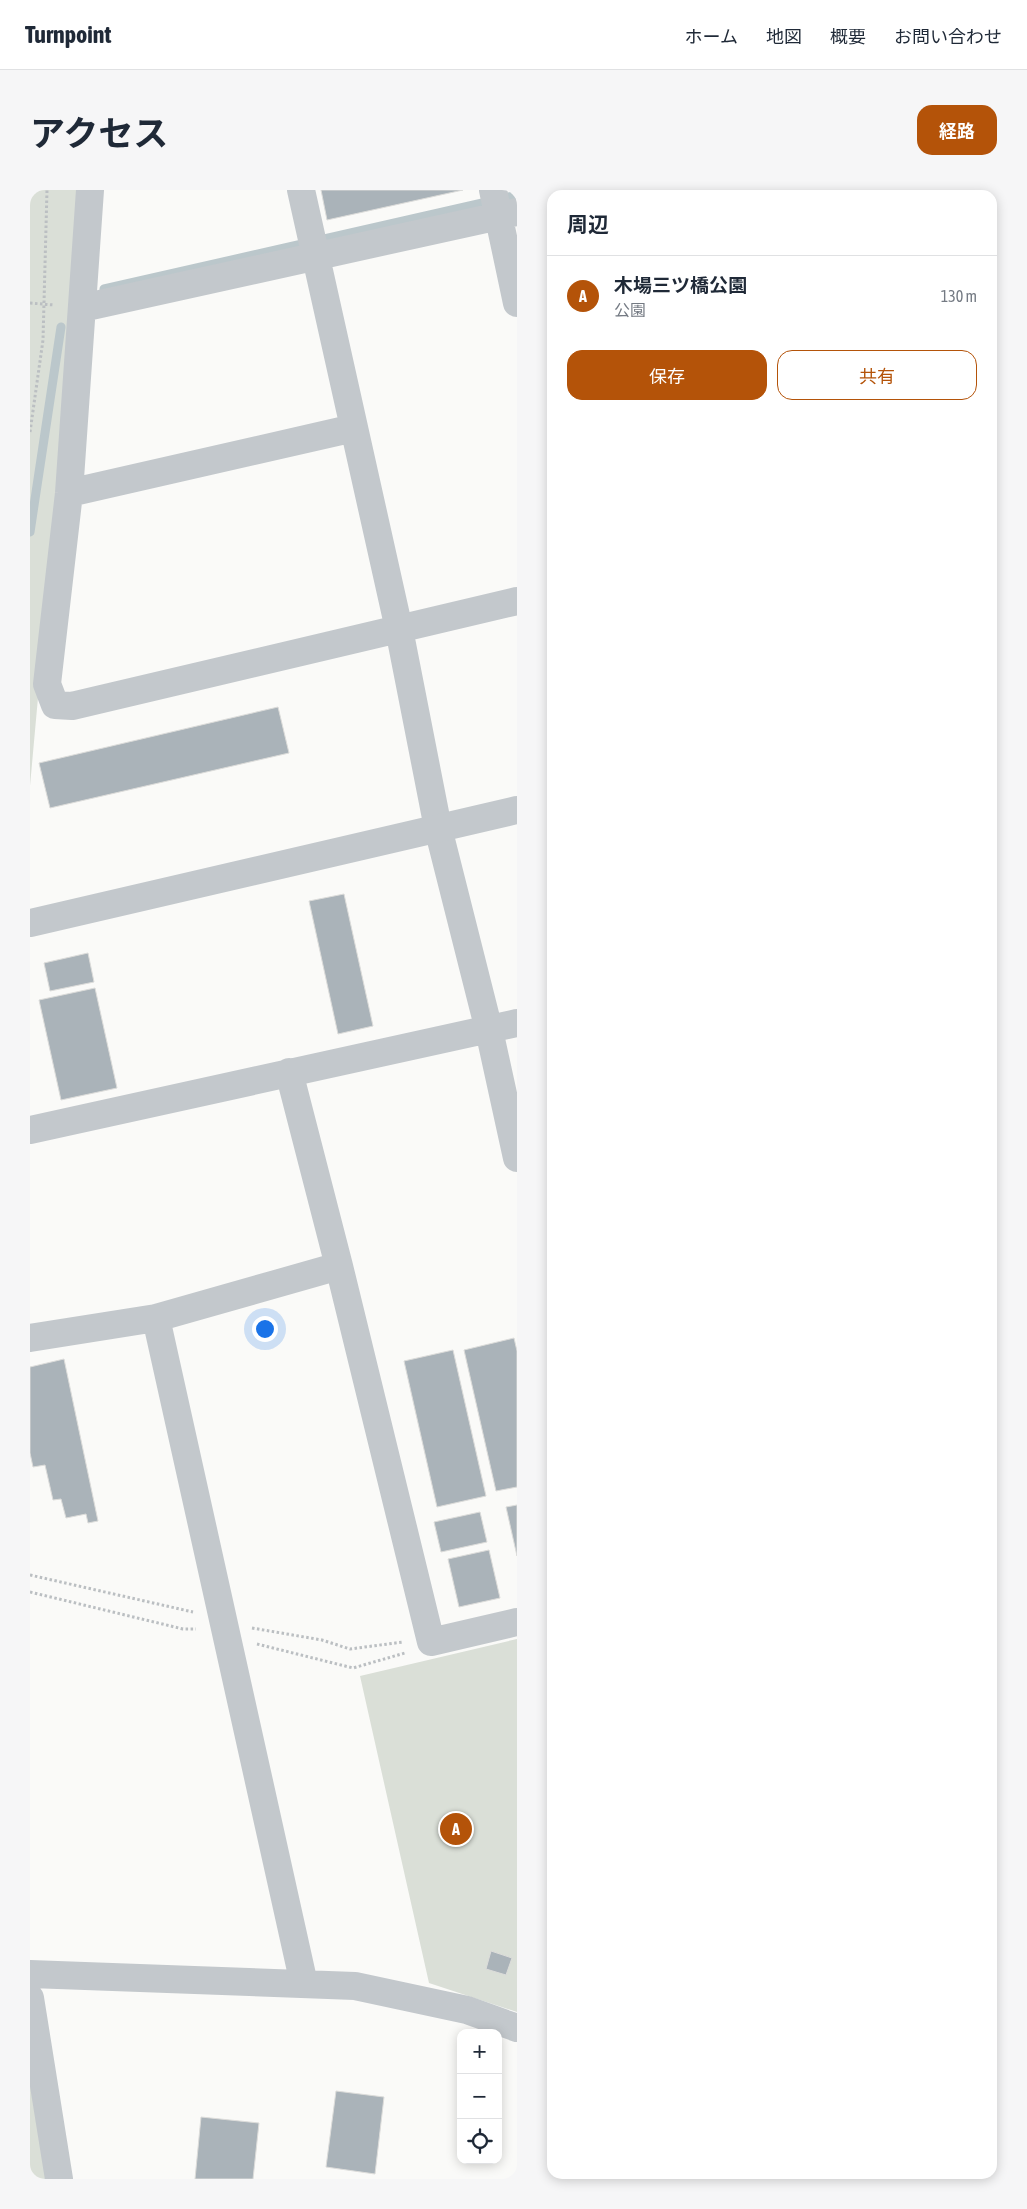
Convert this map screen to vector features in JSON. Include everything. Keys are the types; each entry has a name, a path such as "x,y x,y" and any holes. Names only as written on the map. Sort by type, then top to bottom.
{"street":[{"path":"90,190 69,493 47,684 55,705 72,706 517,601"},
{"path":"301,190 399,629 438,828 489,1030 517,1158"},
{"path":"82,308 316,257 503,206 517,303"},
{"path":"69,493 354,428"},
{"path":"30,923 517,810"},
{"path":"30,1130 289,1072 517,1024"},
{"path":"289,1072 339,1266 431,1642 517,1622"},
{"path":"30,1338 156,1318 339,1266"},
{"path":"156,1318 304,1984"},
{"path":"30,1974 355,1986 467,2010 517,2028"},
{"path":"30,1998 59,2179"}],"path":[{"path":"30,432 43,340 47,190"},
{"path":"30,1575 195,1612 256,1644 353,1668 397,1657 431,1642"},
{"path":"30,1592 182,1628 254,1628 322,1640 350,1649 398,1642 431,1642"}],"shaded area":[{"path":"30,190 79,190 72,323 30,786"},
{"path":"517,1639 517,2012 429,1983 360,1676"},
{"path":"30,2037 50,2179 30,2179"}],"building":[{"path":"321,190 463,190 327,220"},
{"path":"278,707 289,753 50,808 39,763"},
{"path":"344,894 373,1026 338,1034 309,901"},
{"path":"88,953 94,982 50,991 44,963"},
{"path":"95,988 117,1088 61,1100 39,1000"},
{"path":"514,1338 517,1351 517,1487 496,1491 464,1350"},
{"path":"453,1350 486,1496 437,1507 404,1361"},
{"path":"64,1359 98,1521 88,1523 86,1514 66,1518 61,1499 53,1500 45,1465 33,1467 30,1453 30,1367"},
{"path":"517,1505 517,1556 506,1507"},
{"path":"480,1512 487,1542 441,1552 434,1522"},
{"path":"489,1550 500,1598 459,1607 448,1559"},
{"path":"491,1951 512,1958 506,1975 486,1969"},
{"path":"336,2091 384,2097 375,2174 326,2167"},
{"path":"201,2117 259,2123 253,2179 195,2179"}],"waterway":[{"path":"104,289 517,195"},
{"path":"30,532 61,327"}],"place":[{"name":"木場三ツ橋公園","path":"456,1829"}]}
